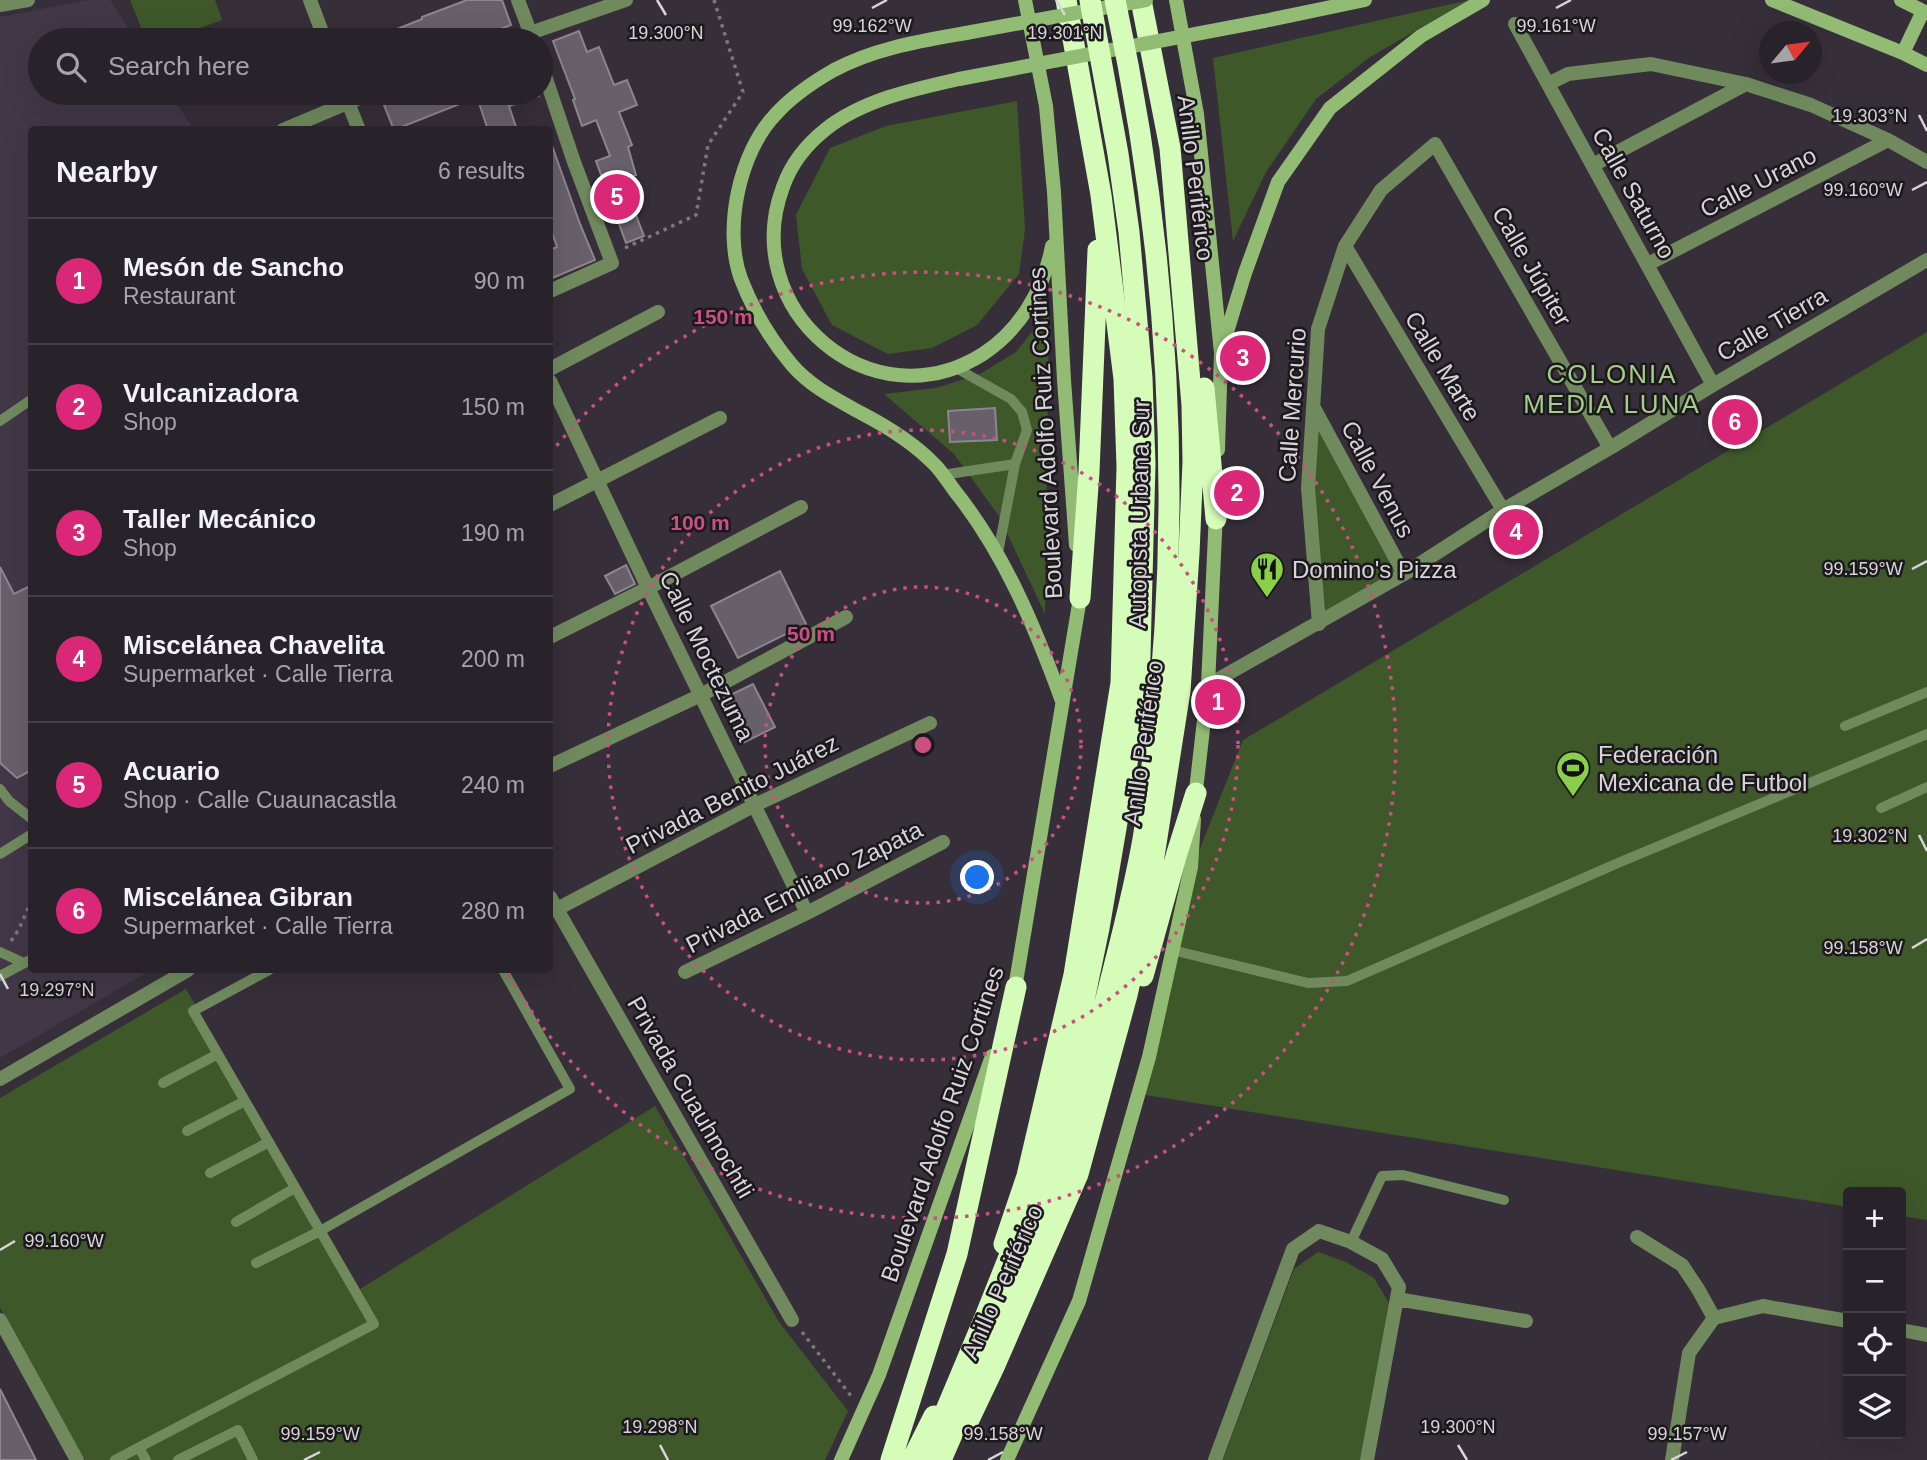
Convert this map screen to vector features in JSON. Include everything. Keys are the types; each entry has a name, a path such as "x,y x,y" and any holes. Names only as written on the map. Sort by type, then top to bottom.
{"highway":[{"name":"Anillo Periférico","path":"912,1460 975,1332 1027,1176 1074,975 1121,683 1127,467 1124,380 1101,195 1066,0"},
{"name":"Autopista Urbana Sur","path":"925,1460 1027,1210 1061,1111 1099,928 1139,693 1145,464 1139,333 1118,154 1090,0"},
{"name":"Autopista Urbana Sur","path":"942,1460 1049,1210 1074,1127 1143,839 1159,703 1166,613 1169,429 1156,245 1144,149 1115,0"},
{"name":"Anillo Periférico","path":"950,1460 994,1367 1078,1174 1134,963 1180,691 1193,462 1192,405 1170,148 1140,0"},
{"path":"1170,148 1194,257 1216,519"},
{"path":"1080,598 1089,472 1101,195"},
{"path":"1078,1174 1114,1058 1148,963 1196,793"},
{"path":"891,1460 957,1254 1017,987"}],"main road":[{"name":"Boulevard Adolfo Ruiz Cortines","path":"841,1460 879,1376 1017,987 1080,598 1054,192 1046,106 1026,0"},
{"path":"1063,704 1046,656 998,554 972,512 936,466 899,434 824,394 793,367 762,324 740,277 733,237 737,191 749,153 774,116 802,91 836,70 893,47 1146,0"},
{"path":"1007,1460 1079,1301 1149,1057 1191,867 1208,685 1221,353 1197,114 1176,0"},
{"path":"1054,192 1055,214 1050,257 1034,298 1023,316 1001,340 975,359 956,368 914,375 892,374 861,366 832,351 801,321 789,303 778,273 773,241 774,220 778,199 796,160 826,129 871,104 929,85 1365,0"},
{"path":"1221,353 1245,273 1278,182 1330,108 1421,36 1483,0"},
{"path":"1772,0 1927,65"},
{"path":"1901,0 1925,12 1903,53"}],"street":[{"path":"0,5 28,0"},
{"path":"310,0 320,28"},
{"path":"518,0 528,28"},
{"path":"552,28 626,0"},
{"name":"Calle Saturno","path":"1515,24 1713,386"},
{"path":"1548,84 1568,74 1651,64 1746,84 1811,105 1888,140 1927,162"},
{"path":"1593,165 1746,84"},
{"path":"553,100 611,259 553,289"},
{"path":"292,126 331,105"},
{"path":"349,105 357,126"},
{"name":"Calle Urano","path":"1648,264 1888,140"},
{"name":"Calle Mercurio","path":"1319,624 1308,488 1318,329 1345,246 1381,190 1435,144"},
{"name":"Calle Júpiter","path":"1435,144 1610,448"},
{"name":"Calle Marte","path":"1345,246 1503,510"},
{"name":"Calle Tierra","path":"1208,685 1404,574 1503,510 1927,260"},
{"path":"553,367 658,312"},
{"name":"Calle Moctezuma","path":"553,388 807,913"},
{"name":"Calle Venus","path":"1312,405 1404,574"},
{"path":"553,503 720,418"},
{"path":"553,635 801,506"},
{"path":"553,765 701,695 846,617"},
{"name":"Privada Benito Juárez","path":"553,903 930,723"},
{"name":"Privada Emiliano Zapata","path":"685,972 807,913 943,842"},
{"name":"Privada Cuauhnochtli","path":"553,903 792,1320"},
{"path":"0,1079 183,973"},
{"path":"1215,1460 1293,1249 1319,1231 1351,1242 1382,1259 1399,1287 1367,1460"},
{"path":"1637,1237 1682,1265 1714,1318"},
{"path":"1397,1298 1526,1321"},
{"path":"1672,1460 1689,1353 1714,1318 1763,1306 1843,1320"},
{"path":"0,1320 77,1460"},
{"path":"1906,1331 1927,1335"}],"lane":[{"path":"956,368 1011,399 1022,412 1027,430 1015,464 998,554"},
{"path":"0,421 28,402"},
{"path":"942,475 1015,464"},
{"path":"1845,726 1927,692"},
{"path":"1172,950 1308,984 1347,981 1927,734"},
{"path":"1881,808 1927,787"},
{"path":"0,789 9,801 28,816"},
{"path":"0,854 28,836"},
{"path":"1,953 28,961"},
{"path":"0,976 28,961"},
{"path":"115,1460 374,1324 193,1011 263,973"},
{"path":"256,1263 320,1231 570,1089 505,973"},
{"path":"163,1083 218,1054"},
{"path":"187,1131 245,1101"},
{"path":"210,1173 269,1142"},
{"path":"1351,1242 1382,1177 1403,1175 1504,1200"},
{"path":"236,1222 295,1188"},
{"path":"178,1460 238,1430 253,1460"},
{"path":"139,1448 146,1460"}],"path":[{"path":"611,259 696,215 708,145 743,92 714,0"},
{"path":"1,953 19,929 28,908"},
{"path":"792,1320 863,1412"}],"shaded area":[{"path":"88,0 110,0 128,28 28,28 28,105 178,105 191,126 28,126 28,973 146,973 0,1058 0,17"}],"green space":[{"path":"130,0 215,0 222,20 200,28 141,28"},
{"path":"1469,0 1370,57 1316,99 1266,172 1233,241 1213,58"},
{"path":"1017,101 1025,229 1019,274 977,325 932,348 888,354 832,325 802,269 796,215 830,148 886,126"},
{"path":"1049,311 1045,614 999,516 954,454 884,394 936,388 980,374 1016,352"},
{"name":"Federación Mexicana de Futbol","path":"1927,332 1927,1220 1906,1217 1906,1187 1843,1187 1843,1206 1139,1094 1197,856 1243,740"},
{"path":"1312,405 1404,574 1319,624"},
{"path":"186,989 360,1289 655,1106 779,1322 848,1411 825,1460 85,1460 0,1308 0,1098"},
{"path":"1318,1252 1346,1262 1374,1278 1389,1303 1360,1460 1223,1460 1294,1269"}],"building":[{"path":"467,0 502,0 511,25 503,28 400,28"},
{"path":"579,31 587,52 599,47 614,85 627,80 637,105 619,112 632,145 628,147 636,175 622,179 644,236 626,243 596,161 610,156 596,120 582,126 553,41"},
{"path":"384,105 457,105 404,126 392,126"},
{"path":"480,105 512,105 509,106 516,126 487,126"},
{"path":"553,149 595,260 553,278 553,249 557,247 553,236"},
{"path":"995,408 997,440 950,442 948,411"},
{"path":"626,565 635,584 615,594 605,576"},
{"path":"0,567 14,594 28,587 28,772 17,778 0,763"},
{"path":"780,571 806,624 738,658 711,606"},
{"path":"753,684 775,727 743,743 722,699"},
{"path":"0,1389 36,1460 0,1460"}],"place":[{"name":"Acuario","path":"617,197"},
{"name":"Taller Mecánico","path":"1243,358"},
{"name":"Miscelánea Gibran","path":"1735,422"},
{"name":"Vulcanizadora","path":"1237,493"},
{"name":"Miscelánea Chavelita","path":"1516,532"},
{"name":"Domino's Pizza","path":"1267,599"},
{"name":"Mesón de Sancho","path":"1218,702"},
{"name":"Federación Mexicana de Futbol","path":"1573,798"}],"district":[{"name":"COLONIA MEDIA LUNA","path":"1612,389"}]}
